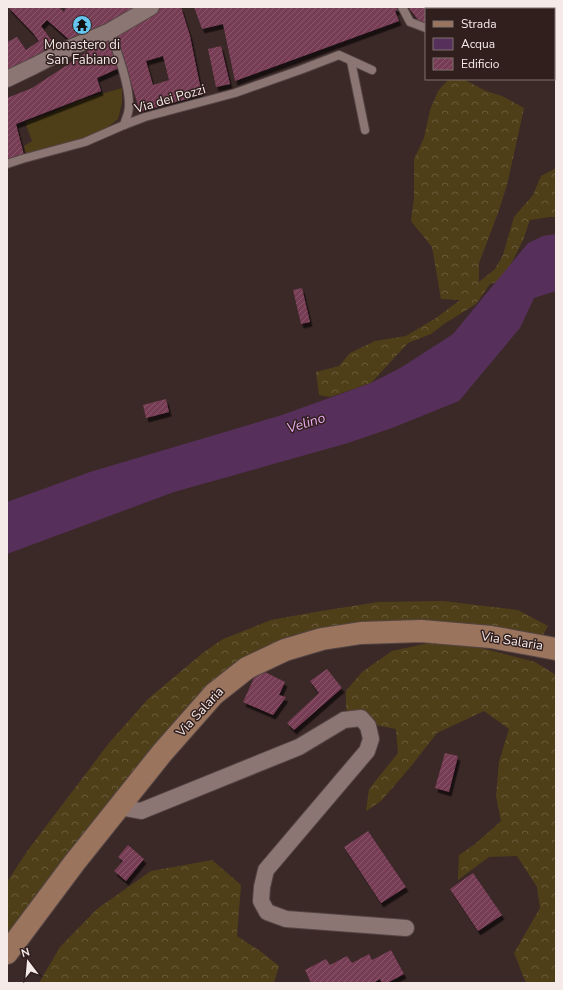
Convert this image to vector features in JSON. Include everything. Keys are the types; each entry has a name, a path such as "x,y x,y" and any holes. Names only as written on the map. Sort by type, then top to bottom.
{"main road":[{"name":"Via Salaria","path":"7,953 75,862 162,753 214,694 247,668 285,650 322,640 361,634 421,631 491,637 556,649"}],"street":[{"path":"7,78 65,50 110,32 151,7"},
{"path":"119,807 141,811 299,747 344,720 361,718 368,726 371,739 367,751 266,870 262,887 261,901 267,912 286,919 406,928"}],"lane":[{"path":"402,7 410,22 425,28"},
{"path":"110,32 129,98 128,113 124,125"},
{"name":"Via dei Pozzi","path":"7,164 85,142 145,117 235,93 339,55 351,61"},
{"path":"351,61 372,70"},
{"path":"351,61 365,130"}],"green space":[{"path":"448,80 465,80 486,91 502,96 524,108 507,185 479,263 479,282 495,269 503,255 514,217 533,195 541,176 556,168 556,217 530,220 523,240 503,280 490,284 476,304 431,334 408,343 371,383 330,397 319,395 316,372 339,366 350,353 375,341 406,336 436,318 460,300 441,299 432,247 411,221 414,198 414,159 424,138 430,110 438,91"},
{"path":"122,88 122,103 118,119 107,128 94,135 26,154 24,146 32,141 25,122 51,113 80,100"},
{"path":"444,601 518,610 548,626 540,640 412,623 241,663 184,710 26,915 7,945 7,882 28,850 109,743 148,699 204,652 223,639 271,620 378,602"},
{"path":"447,639 535,662 556,675 556,983 526,983 514,953 540,908 537,887 517,856 489,857 458,880 459,855 475,844 501,821 496,796 499,762 509,729 484,711 437,733 381,801 366,811 369,789 398,753 396,729 356,721 346,709 346,691 362,672 392,651"},
{"path":"212,860 241,885 237,936 279,966 274,983 39,983 60,947 97,909 151,871"}],"water":[{"name":"Velino","path":"556,234 556,291 534,298 520,328 459,401 392,428 348,443 174,492 7,554 7,502 90,472 282,415 371,383 402,367 453,334 528,243 543,236"}],"building":[{"path":"8,7 59,7 64,12 66,7 144,7 73,43 47,20 41,26 58,49 7,74 7,42 17,37 26,50 39,41"},
{"path":"160,7 181,7 190,36 202,95 140,112 115,31","holes":["163,56 169,80 153,85 146,61"]},
{"path":"194,7 396,7 398,10 395,11 399,21 235,81 223,24 202,29"},
{"path":"408,7 470,7 425,8 425,24 419,21"},
{"path":"108,36 119,68 97,78 101,91 16,124 24,155 7,160 7,98 32,88 84,54"},
{"path":"221,46 230,84 216,87 208,49"},
{"path":"302,288 310,322 301,324 293,290"},
{"path":"166,399 169,412 146,418 143,405"},
{"path":"327,669 342,688 294,730 287,723 319,693 310,681"},
{"path":"263,671 285,682 279,695 286,697 273,715 243,702 254,678"},
{"path":"445,753 458,756 449,792 435,788"},
{"path":"368,831 406,887 381,903 344,847"},
{"path":"128,845 144,859 126,881 114,871 123,861 118,857"},
{"path":"473,873 502,915 478,931 450,889"},
{"path":"391,950 404,974 387,983 382,983 380,979 373,983 311,983 305,970 326,959 330,965 347,956 352,963 369,954 372,960"}],"place":[{"name":"Monastero di San Fabiano","path":"82,25"}]}
